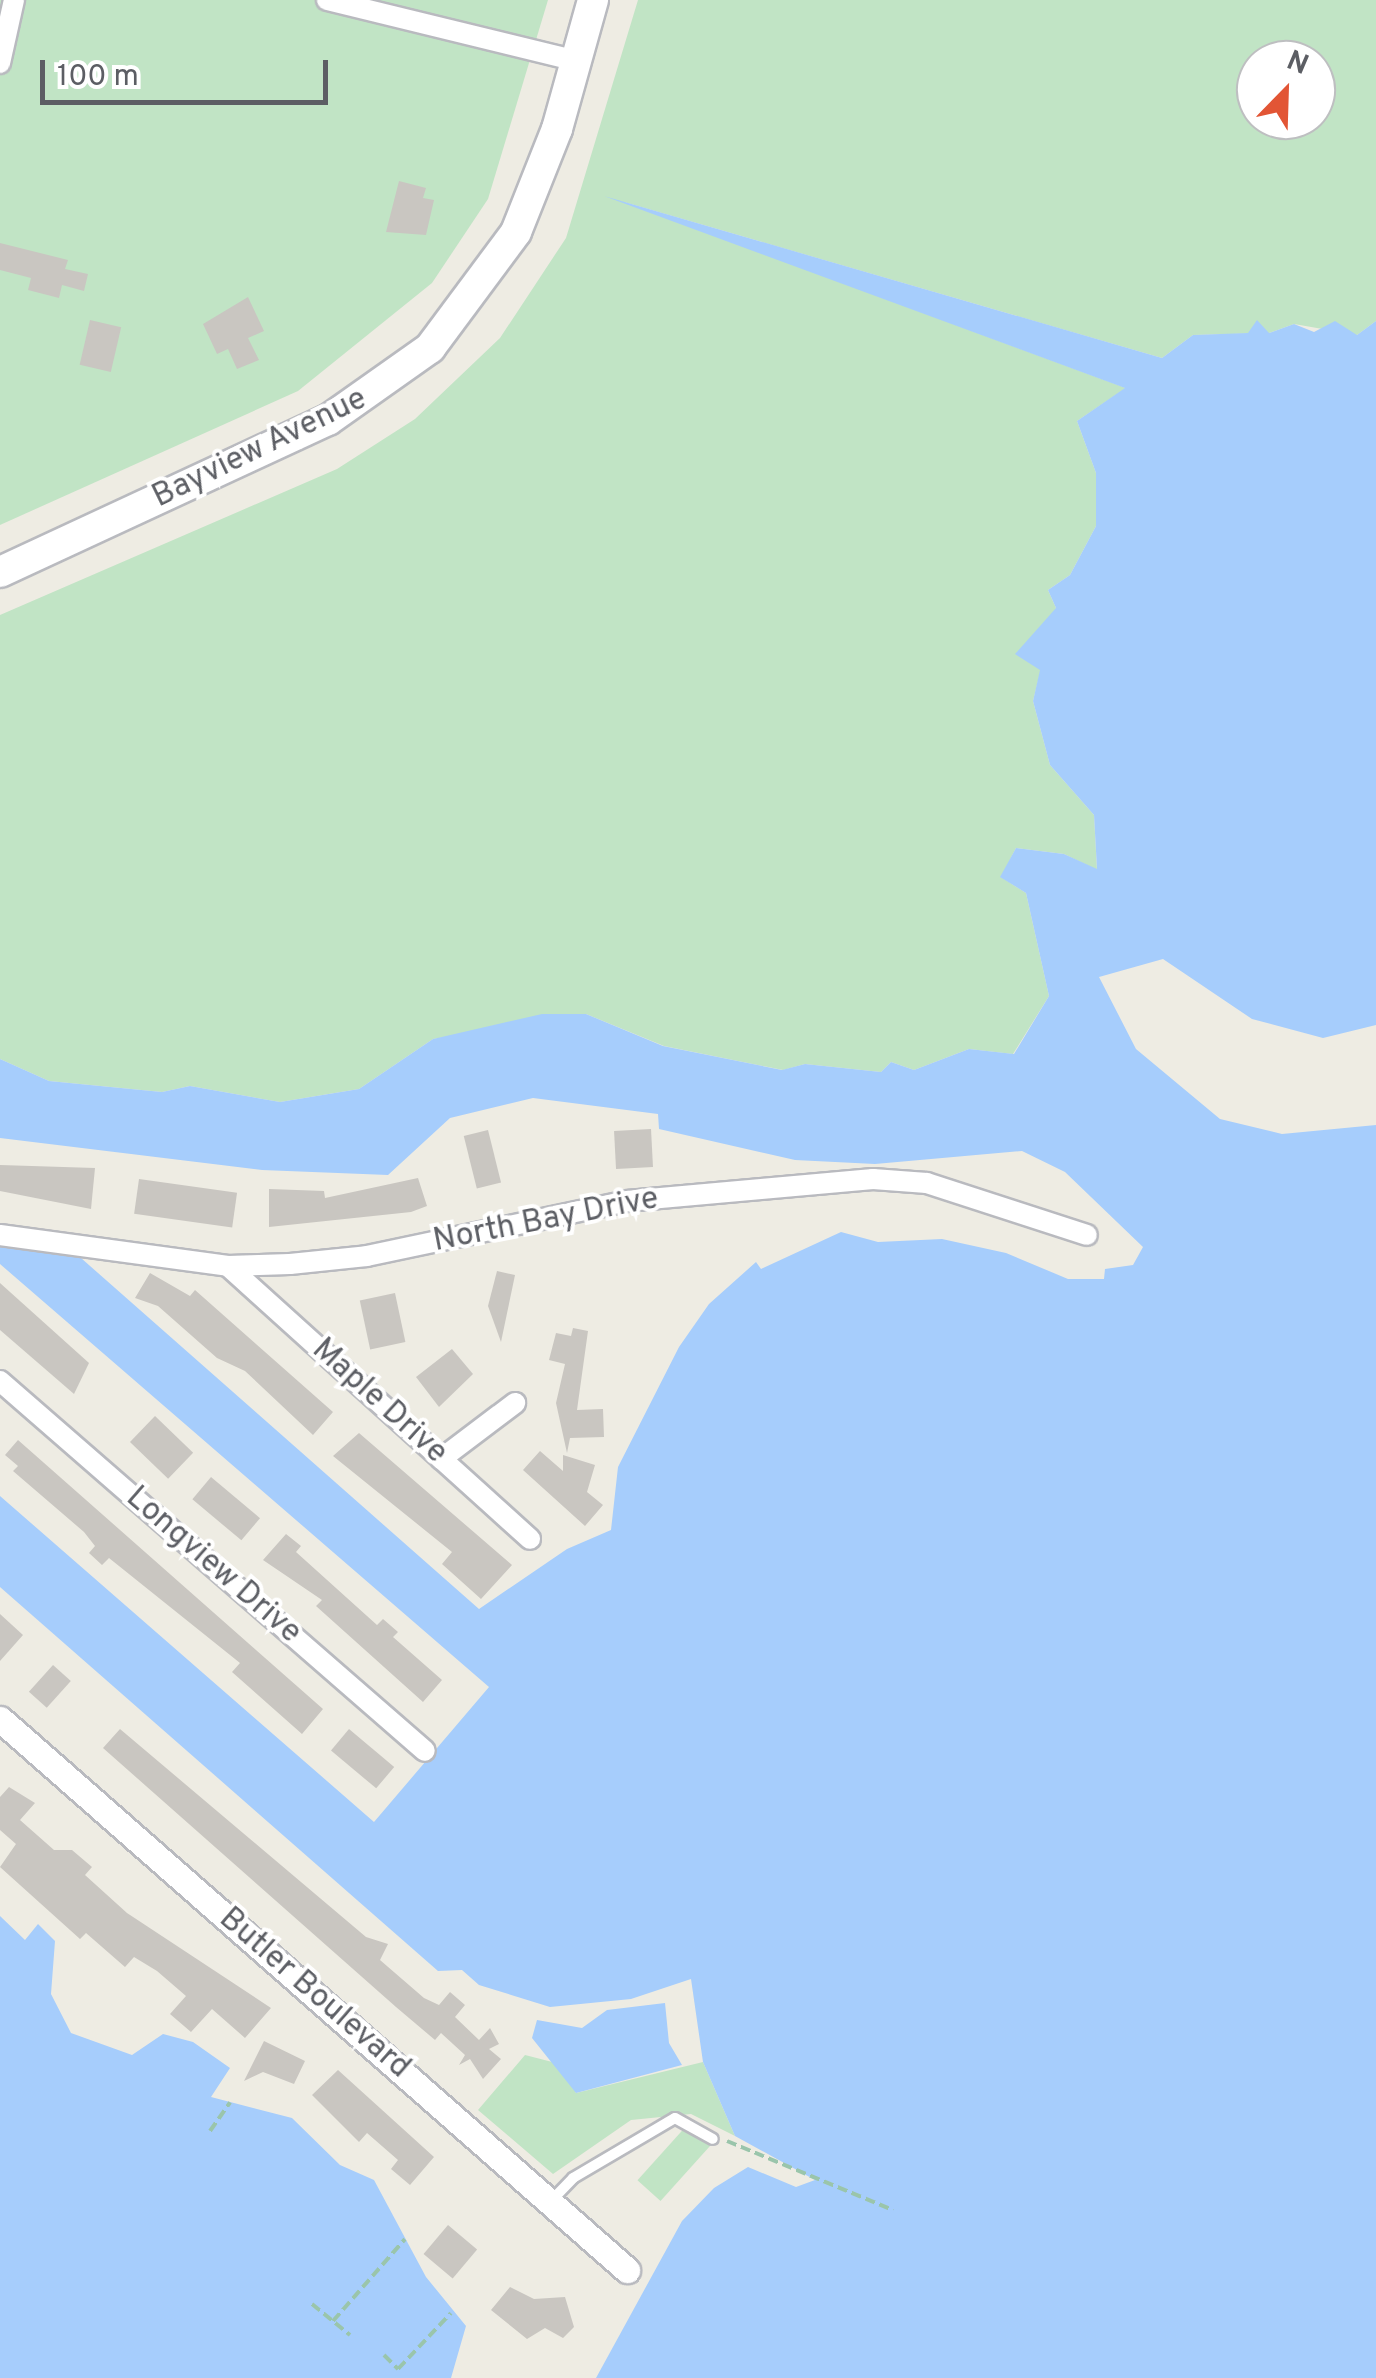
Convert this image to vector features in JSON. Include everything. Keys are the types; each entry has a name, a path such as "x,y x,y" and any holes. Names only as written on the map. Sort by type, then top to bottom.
{"main road":[{"name":"Bayview Avenue","path":"0,572 311,429 378,391 430,348 516,232 577,61 593,0"}],"street":[{"path":"0,62 14,0"},
{"path":"326,0 577,61"},
{"name":"North Bay Drive","path":"0,1235 228,1266 366,1256 627,1201 873,1180 928,1183 1087,1235"},
{"name":"Maple Drive","path":"228,1266 530,1539"},
{"name":"Longview Drive","path":"0,1382 425,1751"},
{"path":"441,1459 515,1403"},
{"name":"Butler Boulevard","path":"0,1719 627,2270"}],"lane":[{"path":"551,2201 572,2178 675,2118 713,2139"}],"path":[{"path":"210,2131 230,2102"},
{"path":"744,2144 893,2210"},
{"path":"333,2321 405,2239"},
{"path":"312,2304 350,2335"},
{"path":"384,2355 398,2368 450,2313"}],"green space":[{"path":"0,0 548,0 488,199 432,283 298,391 0,525"},
{"path":"638,0 1376,0 1376,321 1357,335 1294,324 1269,333 1193,335 1162,358 624,202 1126,388 1077,421 1096,473 1096,526 1070,575 1048,590 1056,608 1033,701 1050,765 1094,815 1097,870 1064,854 1016,848 1001,877 1026,893 1049,996 1013,1054 969,1049 914,1070 891,1062 881,1072 805,1064 783,1070 664,1046 586,1014 433,1039 359,1089 280,1102 190,1086 162,1092 49,1081 0,1059 0,615 337,469 415,419 500,338 566,238"},
{"path":"525,2055 560,2064 576,2093 703,2062 735,2136 691,2114 631,2120 553,2174 478,2110"},
{"path":"689,2123 712,2144 661,2201 637,2180"}],"water":[{"path":"604,196 1162,358 1193,335 1248,333 1257,320 1269,333 1294,324 1314,332 1335,321 1357,335 1376,321 1376,1025 1323,1038 1252,1019 1163,959 1099,977 1136,1049 1220,1119 1282,1134 1376,1125 1376,2378 596,2378 682,2221 714,2188 748,2167 796,2187 815,2180 735,2136 703,2062 691,1979 631,1999 550,2007 479,1985 462,1970 438,1971 0,1587 0,1496 374,1822 489,1687 0,1264 0,1245 81,1258 479,1609 567,1549 611,1530 618,1467 679,1347 709,1304 756,1262 761,1269 841,1232 878,1242 942,1239 1006,1253 1068,1279 1104,1279 1105,1269 1133,1265 1143,1247 1065,1172 1022,1151 875,1164 795,1160 659,1129 658,1114 533,1098 450,1118 388,1175 262,1170 0,1138 0,1059 49,1081 162,1092 190,1086 280,1102 359,1089 433,1039 542,1014 586,1014 663,1046 782,1070 805,1064 881,1072 891,1062 914,1070 969,1049 1014,1054 1049,996 1026,893 1000,877 1016,848 1064,854 1097,869 1094,815 1050,765 1033,701 1040,670 1015,654 1056,608 1048,590 1070,575 1096,526 1096,473 1077,421 1125,388"},
{"path":"0,1916 25,1940 38,1924 55,1941 51,1994 71,2033 132,2055 163,2034 193,2042 230,2068 211,2097 292,2118 340,2165 374,2180 426,2277 466,2326 451,2378 0,2378"},
{"path":"665,2003 669,2043 682,2065 576,2093 532,2038 537,2020 582,2028 607,2010"}],"building":[{"path":"399,181 426,188 423,198 434,200 426,235 386,232"},
{"path":"0,243 68,260 65,269 88,274 84,291 62,285 59,298 28,290 31,278 0,270"},
{"path":"248,297 264,331 248,338 259,360 237,369 228,349 217,354 203,324"},
{"path":"90,320 121,327 111,372 80,365"},
{"path":"651,1129 653,1167 616,1169 614,1131"},
{"path":"488,1130 501,1182 477,1188 464,1136"},
{"path":"0,1165 95,1168 91,1209 0,1191"},
{"path":"418,1178 427,1206 411,1212 269,1227 269,1189 324,1191 325,1198"},
{"path":"139,1179 237,1193 232,1227 134,1214"},
{"path":"497,1271 515,1275 501,1342 488,1306"},
{"path":"150,1273 190,1296 195,1290 333,1412 313,1435 245,1371 217,1358 158,1306 135,1298"},
{"path":"0,1283 89,1363 74,1394 0,1330"},
{"path":"395,1293 405,1342 370,1349 360,1300"},
{"path":"573,1328 588,1331 577,1410 603,1409 604,1437 570,1438 567,1453 556,1403 565,1364 549,1360 556,1333 571,1336"},
{"path":"452,1349 473,1374 439,1407 416,1377"},
{"path":"155,1416 193,1453 168,1479 130,1442"},
{"path":"359,1433 512,1565 481,1599 442,1564 452,1552 333,1456"},
{"path":"18,1440 323,1709 302,1734 232,1672 240,1663 109,1558 102,1565 89,1553 95,1546 84,1532 13,1471 18,1466 5,1455"},
{"path":"540,1451 563,1471 563,1455 595,1465 587,1492 603,1505 585,1526 523,1470"},
{"path":"211,1477 260,1518 241,1540 192,1499"},
{"path":"286,1534 301,1546 296,1552 377,1625 383,1619 398,1632 393,1637 442,1680 423,1702 316,1606 322,1600 263,1560"},
{"path":"0,1614 23,1635 0,1661"},
{"path":"53,1665 71,1681 47,1708 29,1692"},
{"path":"120,1729 366,1937 388,1944 380,1960 424,1998 439,2005 450,1992 465,2005 455,2017 479,2040 490,2028 499,2044 489,2049 501,2059 483,2079 470,2059 459,2065 465,2055 441,2033 435,2040 103,1748"},
{"path":"349,1729 394,1767 376,1788 331,1750"},
{"path":"9,1787 35,1803 20,1820 54,1850 72,1850 92,1867 85,1875 127,1913 271,2008 245,2038 212,2009 191,2032 170,2014 186,1996 134,1957 125,1967 86,1933 80,1939 0,1867 16,1844 0,1830 0,1797"},
{"path":"264,2041 305,2061 294,2084 263,2072 244,2081"},
{"path":"338,2070 434,2157 410,2185 391,2169 398,2160 367,2133 359,2142 312,2095"},
{"path":"448,2225 477,2249 453,2279 424,2254"},
{"path":"510,2287 534,2299 565,2297 574,2327 563,2338 545,2328 527,2339 491,2310"}]}
